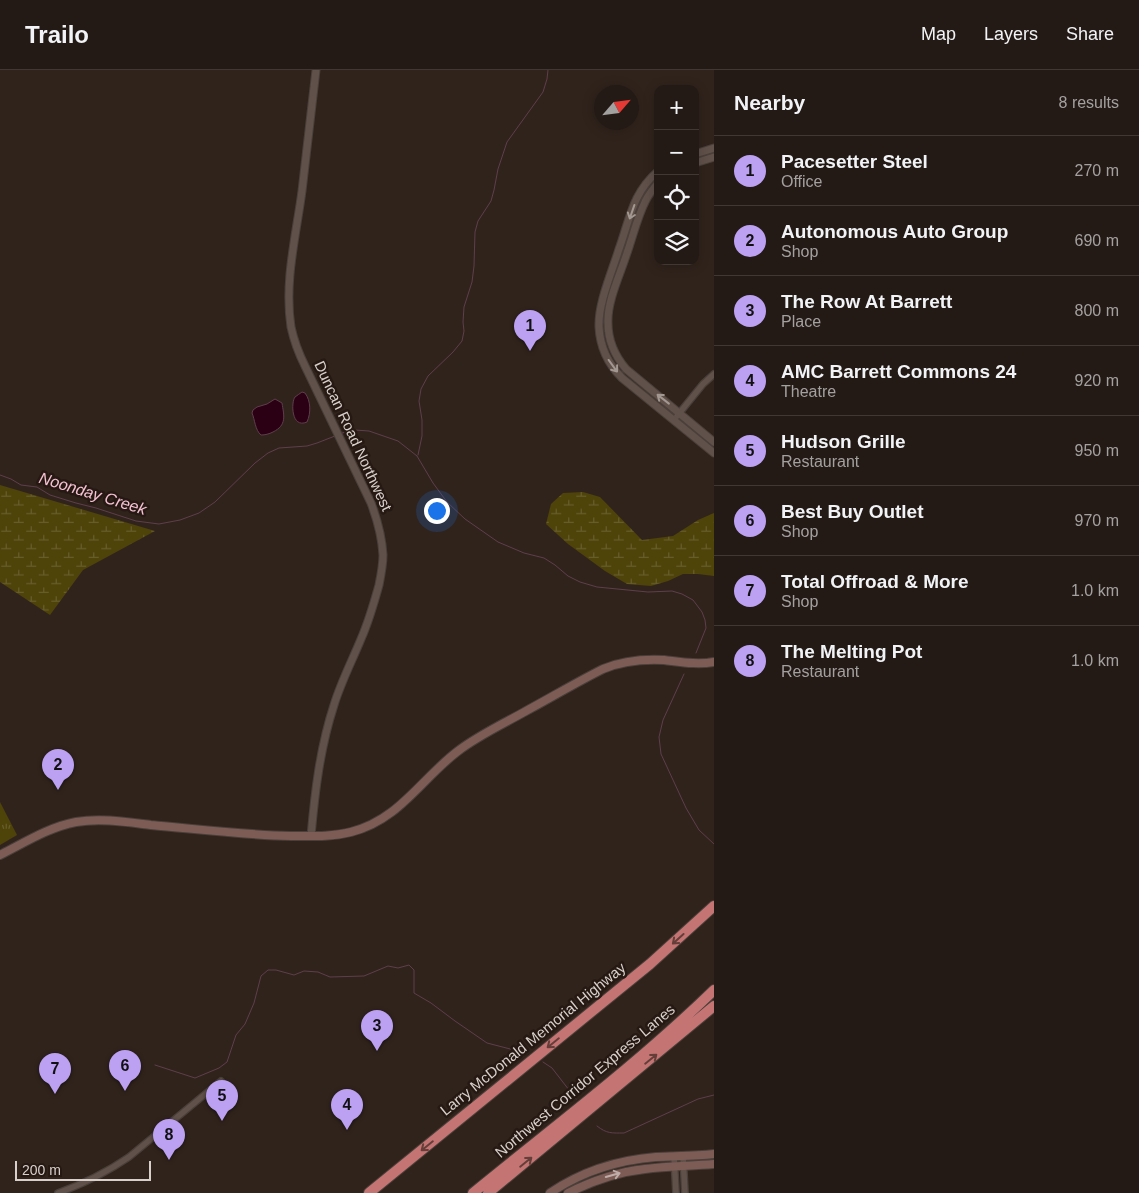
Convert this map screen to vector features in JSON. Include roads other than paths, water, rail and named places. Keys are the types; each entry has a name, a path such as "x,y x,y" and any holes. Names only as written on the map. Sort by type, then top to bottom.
{"highway":[{"name":"Larry McDonald Memorial Highway","path":"369,1193 657,958 714,906"},
{"name":"Northwest Corridor Express Lanes","path":"474,1193 620,1074 713,991"},
{"path":"488,1193 714,1006"}],"main road":[{"path":"0,855 52,829 71,823 97,820 261,835 311,836 333,835 353,831 380,820 398,808 443,763 469,744 603,669 620,663 641,660 695,663 714,662"},
{"path":"550,1193 585,1174 633,1160 714,1154"},
{"path":"568,1193 594,1181 640,1169 714,1164"}],"street":[{"name":"Duncan Road Northwest","path":"311,836 318,769 326,732 341,684 370,617 382,568 383,555 377,519 372,503 305,366 291,327 289,279 316,70"},
{"path":"699,153 714,148"},
{"path":"699,162 714,157"},
{"path":"654,175 646,183 634,206 602,302 599,325 600,334 604,350 612,366 628,383 714,453"},
{"path":"654,189 641,210 613,294 608,316 608,333 620,363 714,442"},
{"path":"674,419 703,384 714,374"},
{"path":"58,1193 85,1182 124,1160 221,1081"},
{"path":"674,1156 676,1193"},
{"path":"683,1156 685,1193"}],"waterway":[{"path":"418,455 422,436 419,401 421,389 428,376 462,341 464,307 472,282 475,232 478,221 491,201 498,169 507,142 543,92 548,70"},
{"name":"Noonday Creek","path":"342,433 355,430 369,431 398,441 417,456 447,502 465,519 498,542 524,553 544,558 568,576 580,582 597,587 648,592 672,591 693,600 702,612 706,628 696,653"},
{"name":"Noonday Creek","path":"0,475 21,485 37,487 50,495 136,521 159,524 180,520 199,513 215,502 268,453 279,448 307,446 335,436"},
{"name":"Noonday Creek","path":"684,674 663,720 659,737 661,754 686,808 699,830 714,844"},
{"path":"155,1065 195,1078 219,1068 227,1062 236,1035 245,1024 254,1003 261,976 268,970 276,970 294,975 304,971 318,972 330,977 364,976 388,966 398,968 409,965 414,970 414,993 487,1043 518,1051"},
{"path":"543,1062 552,1068 576,1099"},
{"path":"597,1126 607,1132 624,1133 698,1099 714,1095"}],"place":[{"name":"Pacesetter Steel","path":"530,351"},
{"name":"Autonomous Auto Group","path":"58,790"},
{"name":"The Row At Barrett","path":"377,1051"},
{"name":"Best Buy Outlet","path":"125,1091"},
{"name":"Total Offroad & More","path":"55,1094"},
{"name":"Hudson Grille","path":"222,1121"},
{"name":"AMC Barrett Commons 24","path":"347,1130"},
{"name":"The Melting Pot","path":"169,1160"}]}
